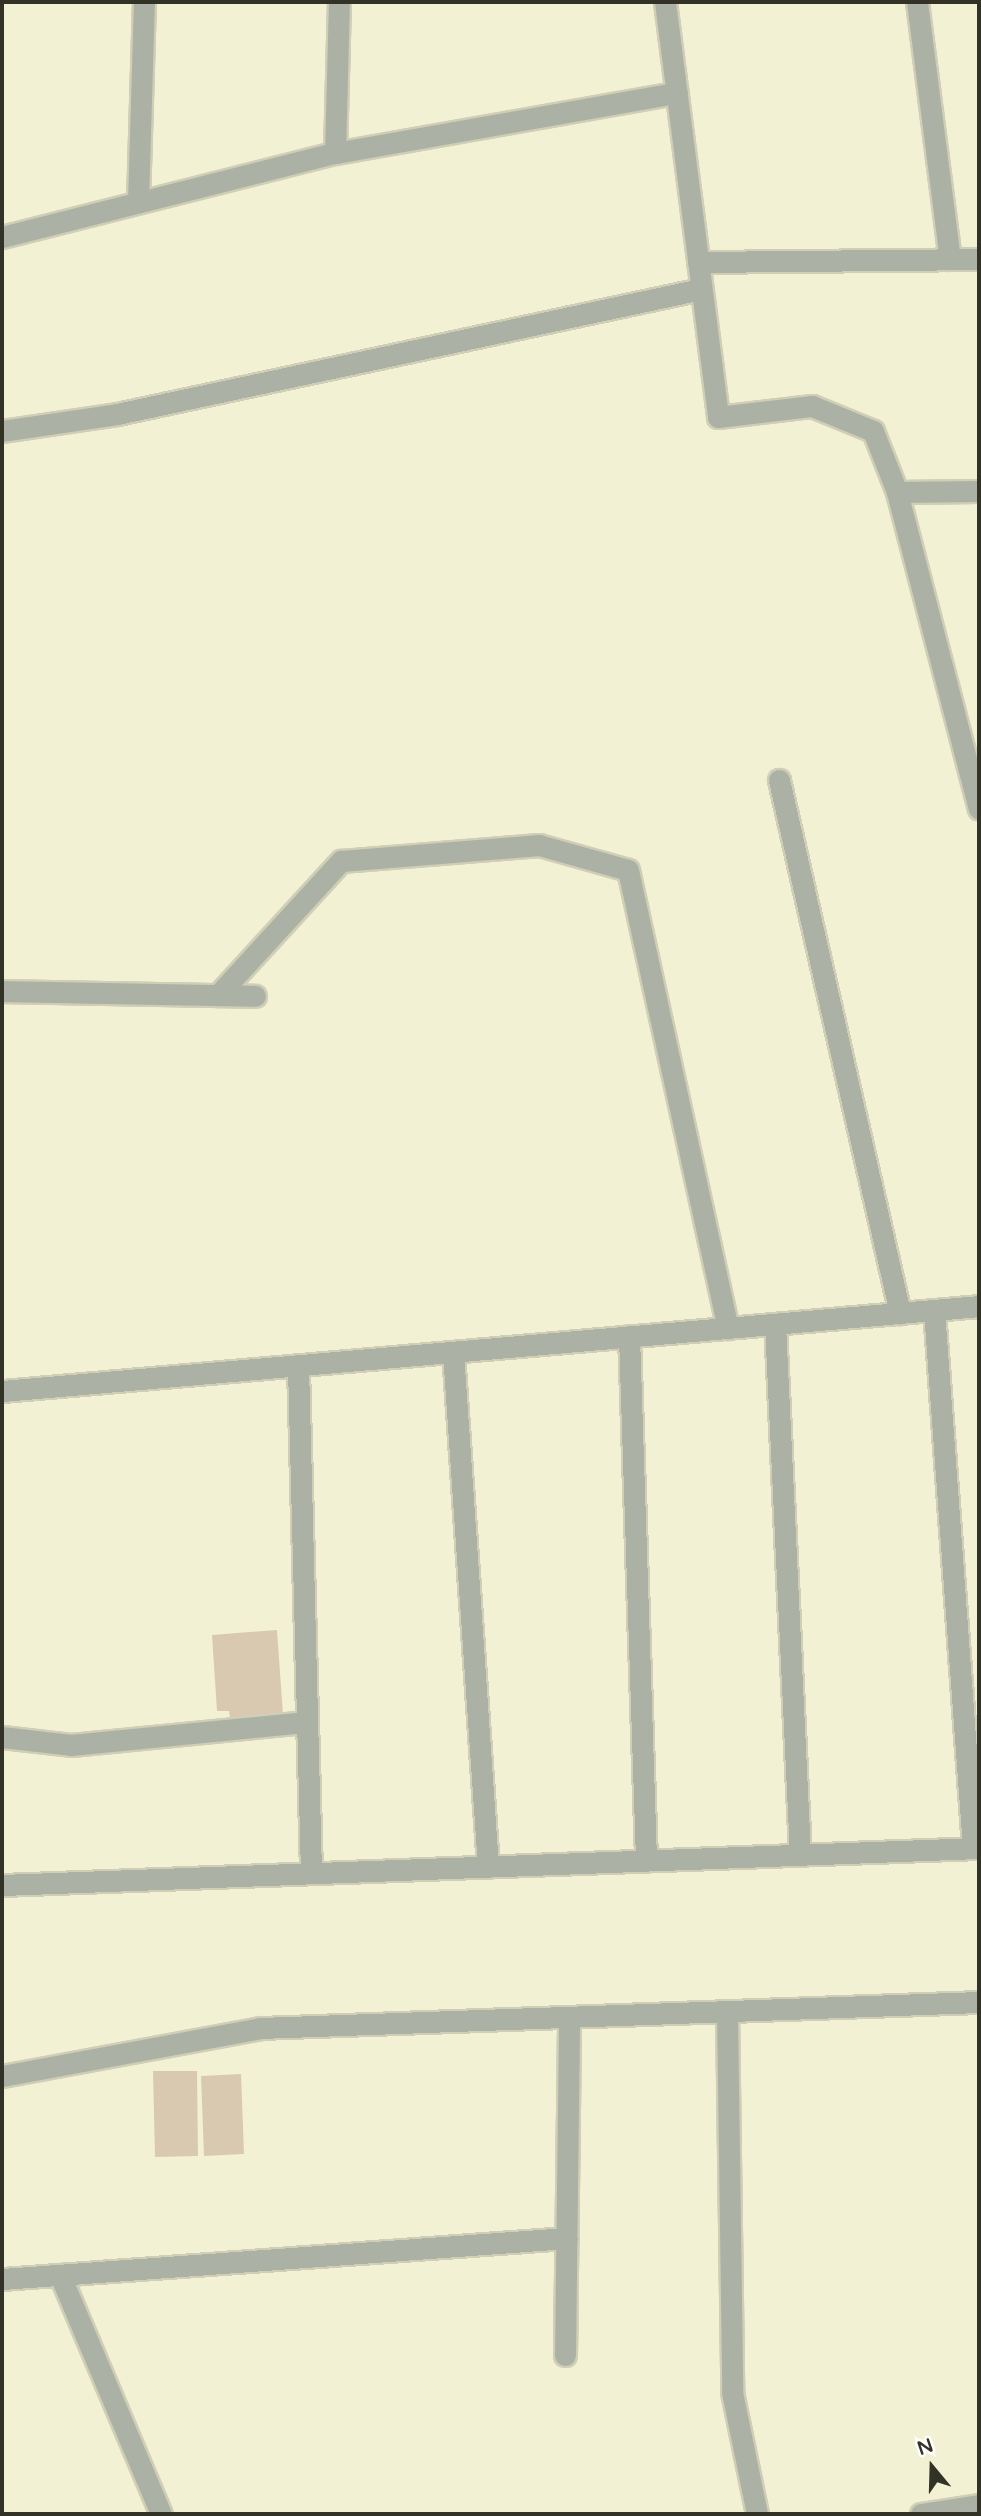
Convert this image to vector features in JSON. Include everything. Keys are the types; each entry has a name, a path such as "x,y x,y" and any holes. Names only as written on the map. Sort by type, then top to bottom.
{"street":[{"path":"138,202 144,2"},
{"path":"335,153 339,2"},
{"path":"665,2 718,417 813,407 873,431 897,492 979,809"},
{"path":"917,2 950,259"},
{"path":"2,237 335,153 677,93"},
{"path":"698,262 979,259"},
{"path":"2,431 117,414 701,289"},
{"path":"897,492 979,491"},
{"path":"779,780 900,1313"},
{"path":"218,995 341,861 539,845 628,870 728,1328"},
{"path":"2,990 255,996"},
{"path":"2,1391 979,1306"},
{"path":"2,1885 976,1848 934,1310"},
{"path":"775,1324 800,1854"},
{"path":"629,1336 646,1860"},
{"path":"453,1352 488,1867"},
{"path":"298,1366 311,1873"},
{"path":"2,1737 71,1745 307,1722"},
{"path":"2,2076 260,2028 979,2002"},
{"path":"727,2011 732,2392 757,2514"},
{"path":"565,2355 569,2017"},
{"path":"2,2279 567,2238"},
{"path":"60,2275 161,2514"},
{"path":"920,2514 979,2505"}],"building":[{"path":"277,1630 283,1715 230,1719 229,1711 217,1711 212,1635"},
{"path":"153,2071 197,2071 198,2156 155,2157"},
{"path":"241,2074 244,2154 204,2156 201,2076"}]}
